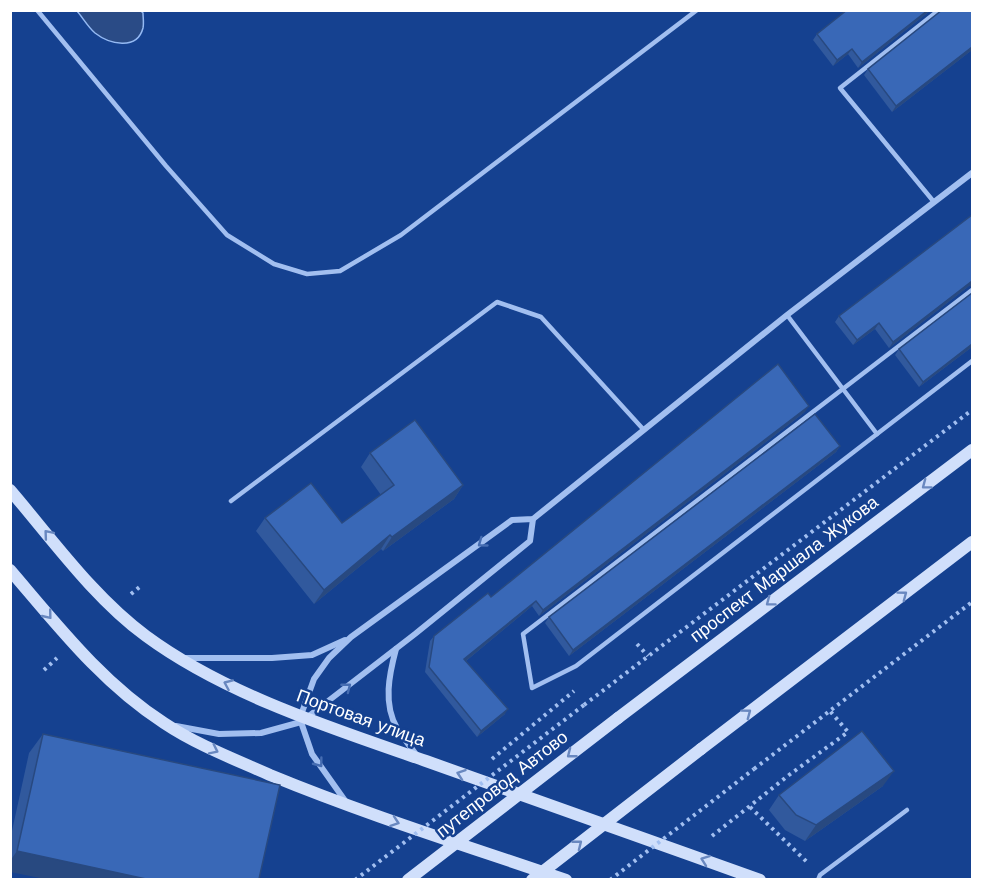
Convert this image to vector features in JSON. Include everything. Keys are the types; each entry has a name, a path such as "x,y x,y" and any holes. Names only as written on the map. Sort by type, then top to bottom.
{"street":[{"path":"349,807 312,754 303,718 314,679 328,658 351,637 512,520 533,519 787,315 972,173"},
{"name":"проспект Маршала Жукова","path":"618,718 972,450"},
{"name":"Портовая улица","path":"10,490 83,576 114,608 146,636 218,679 303,718 760,879"},
{"path":"164,723 219,734 261,733 303,718 396,649 530,541 533,519"},
{"path":"532,879 972,542"},
{"path":"10,570 72,644 106,678 164,723 216,752 349,807 566,879"},
{"path":"181,658 272,658 312,655 351,637"},
{"path":"396,649 389,675 389,700 396,727 419,759"},
{"name":"путепровод Автово","path":"408,879 618,718"}],"lane":[{"path":"37,10 166,166 227,235 274,264 307,274 340,271 401,235 698,10"},
{"path":"934,202 840,88 939,10"},
{"path":"972,290 523,634 532,688 576,666 972,361"},
{"path":"231,501 497,302 541,317 643,429"},
{"path":"787,315 877,434"},
{"path":"819,877 907,810"}],"path":[{"path":"355,879 972,410"},
{"path":"610,879 972,602"},
{"path":"644,652 648,657"},
{"path":"492,759 572,693"},
{"path":"712,837 789,775 848,732 830,711"},
{"path":"750,807 819,877"}],"water":[{"path":"77,11 141,11 143,28 140,35 129,43 115,42 95,33"}],"building":[{"path":"847,10 928,10 862,62 852,49 837,60 817,34"},
{"path":"942,10 972,10 972,47 896,106 868,69"},
{"path":"972,215 972,281 893,342 879,323 857,340 839,316"},
{"path":"972,293 972,344 923,382 899,349"},
{"path":"778,364 809,406 543,610 536,601 464,659 508,709 481,731 429,667 434,636 488,593 491,597"},
{"path":"815,414 840,446 573,650 549,617"},
{"path":"415,420 463,485 392,537 390,535 324,590 265,518 311,483 342,523 394,485 370,453"},
{"path":"862,731 894,771 816,825 796,815 779,795"},
{"path":"43,734 280,785 259,879 146,879 17,851"}]}
